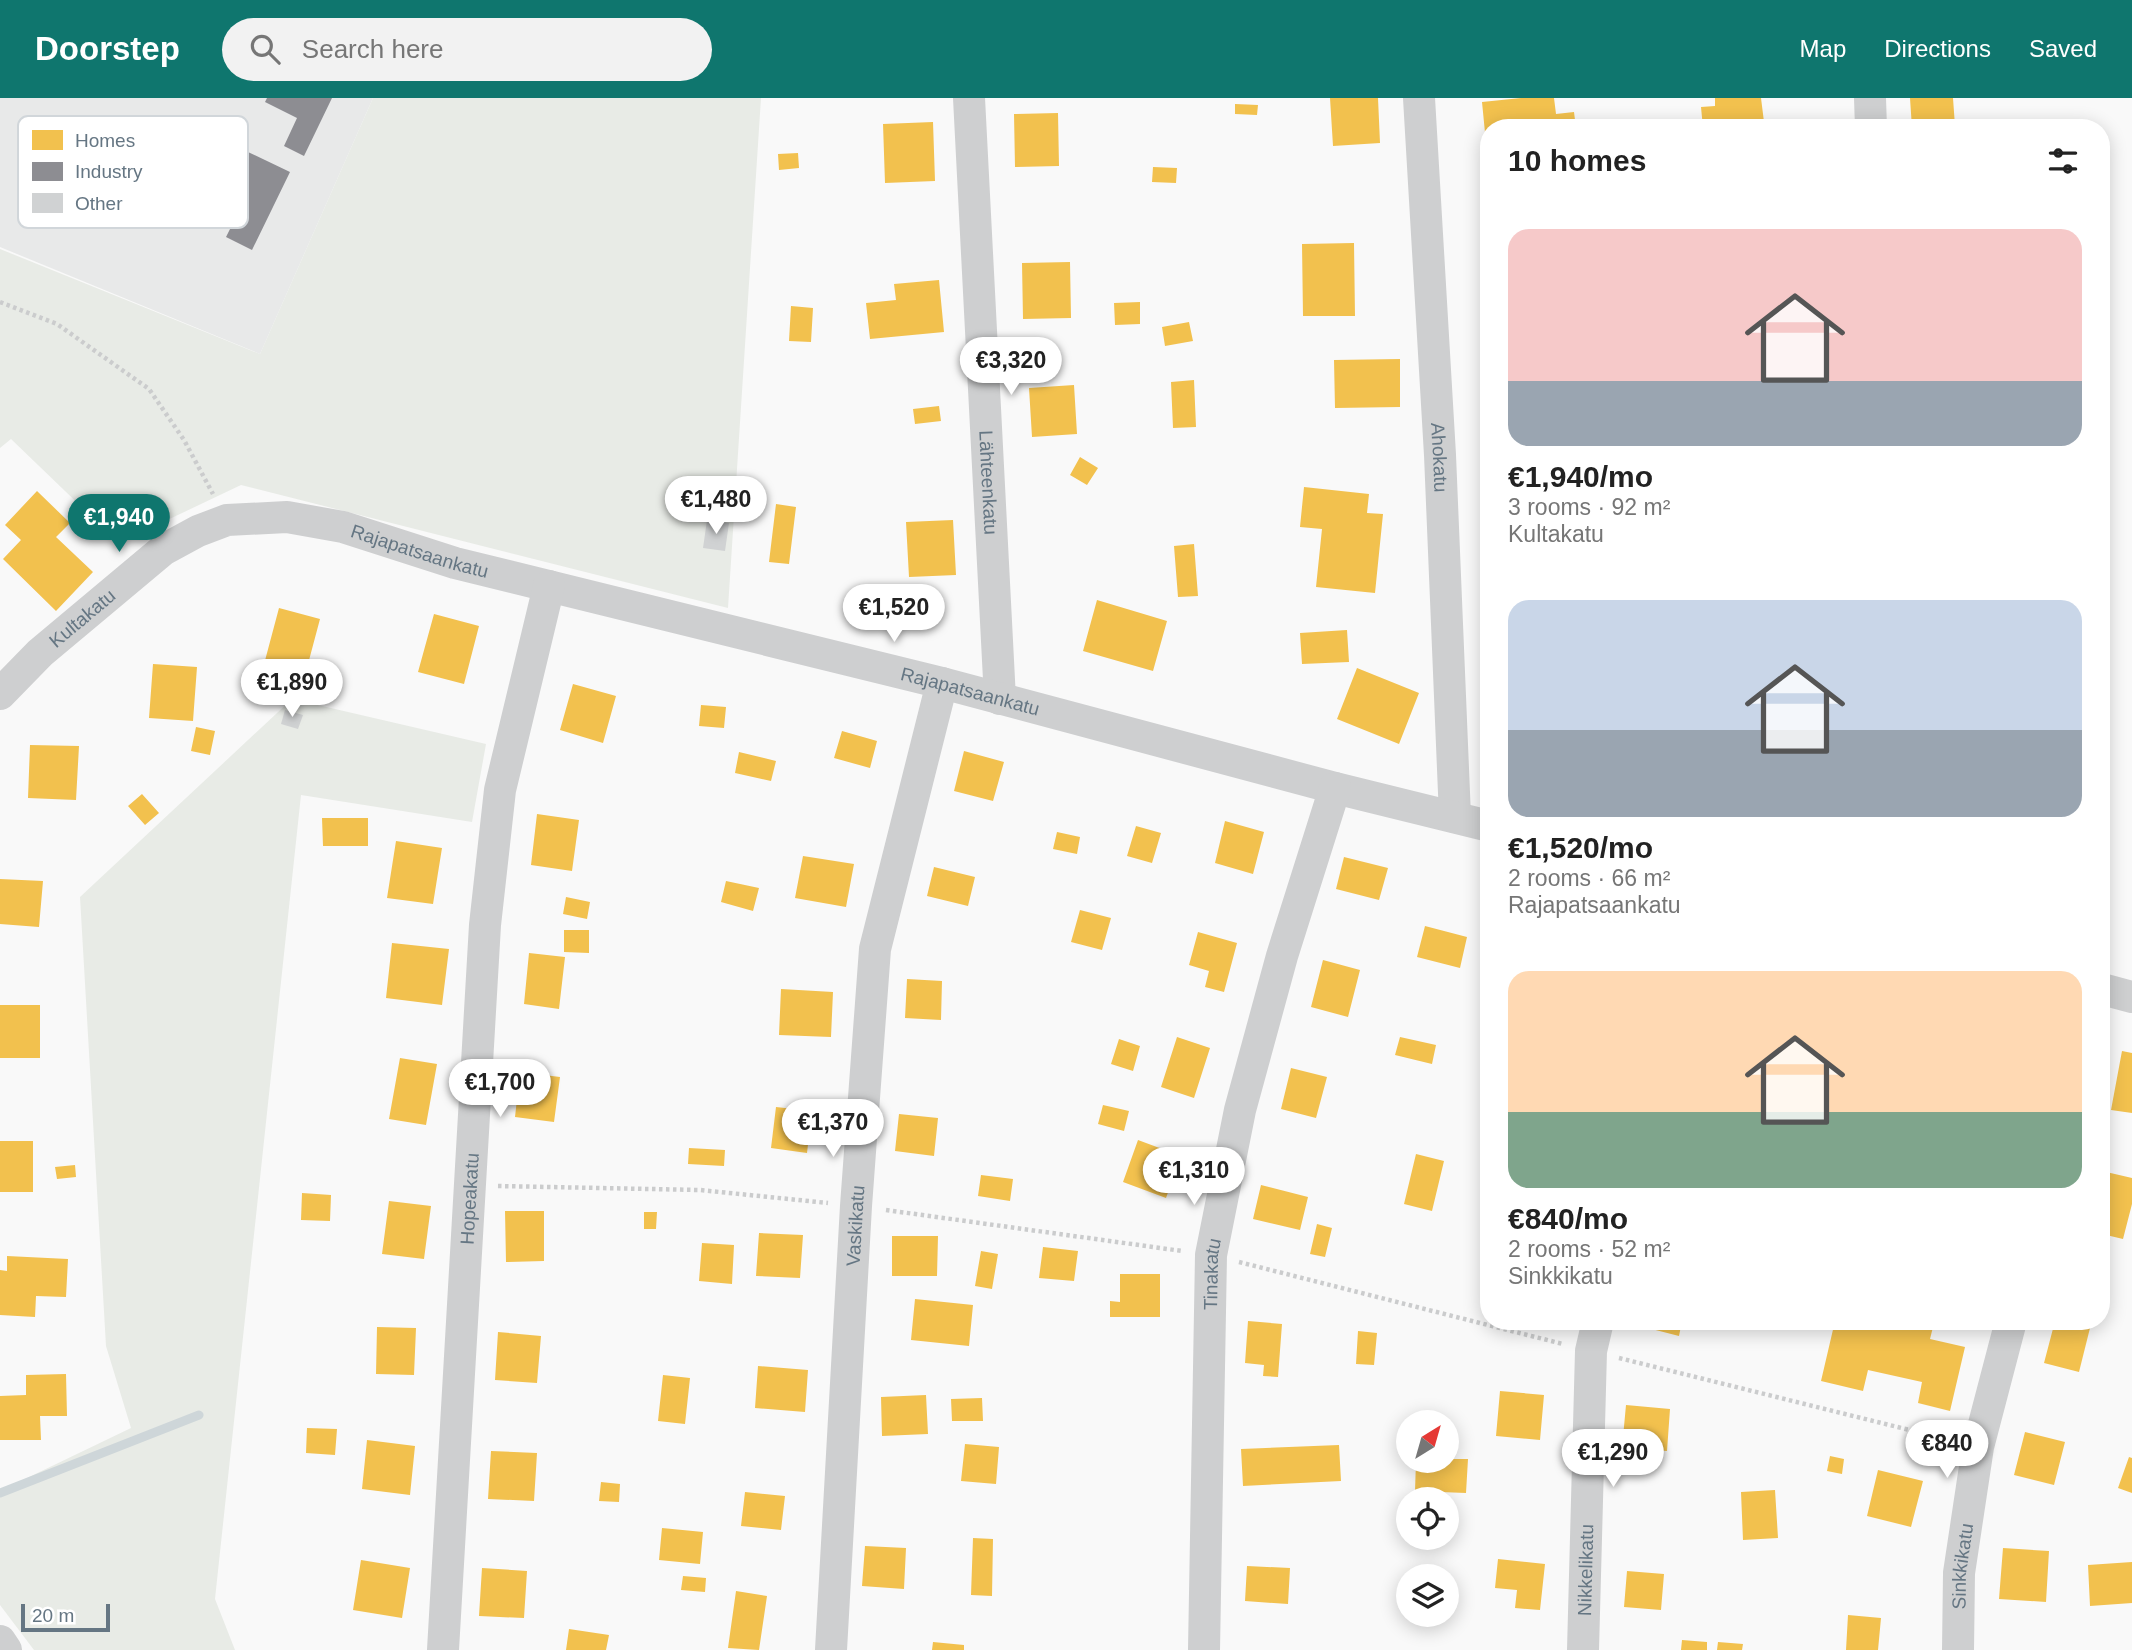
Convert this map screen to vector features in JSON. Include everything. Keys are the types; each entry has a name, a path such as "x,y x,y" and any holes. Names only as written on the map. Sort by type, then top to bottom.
{"street":[{"name":"Lähteenkatu","path":"969,98 1000,699"},
{"name":"Ahokatu","path":"1419,98 1441,469 1455,817"},
{"path":"1870,98 1871,119"},
{"name":"Rajapatsaankatu","path":"287,517 343,527 455,564 942,683 1335,788 1480,824"},
{"name":"Kultakatu","path":"0,694 40,653 163,551 198,531 227,520 287,517"},
{"name":"Hopeakatu","path":"443,1650 485,925 500,790 549,586"},
{"name":"Vaskikatu","path":"831,1650 856,1206 875,949 942,683"},
{"name":"Tinakatu","path":"1204,1650 1211,1255 1240,1110 1282,956 1335,788"},
{"path":"2110,991 2132,997"},
{"name":"Nikkelikatu","path":"1583,1650 1591,1351 1596,1330"},
{"name":"Sinkkikatu","path":"1958,1650 1959,1573 1978,1447 2009,1330"},
{"path":"0,1641 6,1650"}],"path":[{"path":"0,302 57,324 149,389 184,440 227,520"}],"shaded area":[{"path":"0,98 373,98 260,354 0,247"},
{"path":"373,98 761,98 728,608 241,485 119,543 11,439 0,448 0,249 260,354"},
{"path":"292,699 486,744 472,822 301,795 215,1599 235,1650 34,1650 0,1605 0,1491 131,1428 106,1346 80,897"}],"building: Homes":[{"path":"1330,98 1378,98 1380,143 1333,146"},
{"path":"1554,98 1556,114 1574,112 1575,119 1484,119 1482,102"},
{"path":"1715,98 1761,98 1764,119 1702,119 1701,107 1715,106"},
{"path":"1910,98 1953,98 1954,119 1911,119"},
{"path":"1235,104 1258,105 1257,115 1235,114"},
{"path":"1058,113 1059,166 1015,167 1014,114"},
{"path":"933,122 935,181 885,183 883,124"},
{"path":"798,153 799,168 779,170 778,154"},
{"path":"1153,167 1177,168 1176,183 1152,182"},
{"path":"1354,243 1355,316 1303,316 1302,244"},
{"path":"1070,262 1071,318 1023,319 1022,263"},
{"path":"939,280 944,332 870,339 866,303 896,300 894,284"},
{"path":"1140,302 1140,324 1115,325 1114,303"},
{"path":"791,306 813,308 811,342 789,341"},
{"path":"1189,322 1193,341 1165,346 1162,327"},
{"path":"1400,359 1400,407 1335,408 1334,360"},
{"path":"1194,380 1196,427 1173,428 1171,382"},
{"path":"1074,385 1077,434 1032,437 1029,388"},
{"path":"939,406 941,421 915,424 913,409"},
{"path":"1080,457 1098,468 1087,485 1070,475"},
{"path":"1304,487 1369,494 1367,513 1383,514 1375,593 1316,587 1322,529 1300,527"},
{"path":"37,491 70,523 56,537 93,572 56,611 3,559 21,540 5,525"},
{"path":"776,504 796,507 789,564 769,562"},
{"path":"953,520 956,575 909,577 906,522"},
{"path":"1194,544 1198,596 1178,597 1174,546"},
{"path":"1097,600 1167,621 1153,671 1083,651"},
{"path":"279,608 320,619 304,679 263,668"},
{"path":"434,614 479,626 464,684 418,672"},
{"path":"1347,630 1349,662 1302,664 1300,633"},
{"path":"153,664 197,667 193,721 149,718"},
{"path":"1357,668 1419,693 1399,744 1337,719"},
{"path":"573,684 616,696 603,743 560,730"},
{"path":"701,705 726,707 724,728 699,726"},
{"path":"196,727 215,731 210,755 191,751"},
{"path":"842,731 877,741 870,768 834,758"},
{"path":"30,745 79,746 76,800 28,798"},
{"path":"964,751 1004,762 993,801 954,791"},
{"path":"739,752 776,761 771,781 735,773"},
{"path":"142,794 159,813 145,825 128,806"},
{"path":"537,814 579,820 572,871 531,865"},
{"path":"322,818 368,818 368,846 323,846"},
{"path":"1225,821 1264,832 1253,874 1215,863"},
{"path":"1136,826 1161,833 1152,863 1127,856"},
{"path":"1057,832 1080,837 1077,854 1053,849"},
{"path":"396,841 442,848 433,904 387,898"},
{"path":"803,856 854,864 846,907 795,898"},
{"path":"1344,857 1388,868 1379,900 1336,889"},
{"path":"934,867 975,877 968,906 927,896"},
{"path":"0,879 43,881 39,927 0,924"},
{"path":"726,881 759,888 753,911 721,902"},
{"path":"566,897 590,902 587,919 563,914"},
{"path":"1080,910 1111,918 1102,950 1071,942"},
{"path":"1425,926 1467,937 1460,968 1417,957"},
{"path":"564,930 589,930 589,953 564,952"},
{"path":"1198,932 1237,943 1224,992 1205,987 1209,971 1189,965"},
{"path":"392,943 449,949 442,1005 386,998"},
{"path":"529,953 565,957 559,1009 524,1004"},
{"path":"1323,960 1360,970 1348,1017 1311,1007"},
{"path":"907,979 942,981 941,1020 905,1018"},
{"path":"781,989 833,992 831,1037 779,1035"},
{"path":"0,1005 40,1005 40,1058 0,1058"},
{"path":"1177,1037 1210,1048 1194,1098 1161,1087"},
{"path":"1400,1037 1436,1045 1432,1064 1395,1055"},
{"path":"1119,1039 1140,1046 1133,1071 1111,1064"},
{"path":"2122,1051 2132,1053 2132,1113 2111,1110"},
{"path":"400,1058 437,1064 426,1125 389,1119"},
{"path":"1291,1068 1327,1077 1316,1118 1281,1109"},
{"path":"520,1072 560,1077 554,1122 515,1117"},
{"path":"1103,1105 1129,1111 1124,1131 1098,1124"},
{"path":"776,1107 812,1111 807,1153 771,1148"},
{"path":"899,1114 938,1118 934,1156 895,1151"},
{"path":"1138,1140 1181,1156 1166,1198 1123,1182"},
{"path":"0,1141 33,1141 33,1192 0,1192"},
{"path":"689,1148 725,1150 724,1166 688,1164"},
{"path":"1416,1154 1444,1161 1432,1211 1404,1204"},
{"path":"75,1165 76,1177 57,1179 55,1167"},
{"path":"2110,1173 2132,1178 2132,1204 2123,1239 2110,1236"},
{"path":"981,1175 1013,1179 1010,1201 978,1196"},
{"path":"1261,1185 1308,1197 1300,1230 1253,1219"},
{"path":"302,1193 331,1195 330,1221 301,1220"},
{"path":"389,1201 431,1206 424,1259 382,1254"},
{"path":"505,1211 544,1211 544,1261 506,1262"},
{"path":"644,1212 657,1212 656,1229 644,1229"},
{"path":"1317,1224 1332,1228 1325,1257 1310,1254"},
{"path":"759,1233 803,1235 800,1278 756,1276"},
{"path":"892,1236 938,1236 937,1276 892,1276"},
{"path":"702,1243 734,1245 732,1284 699,1281"},
{"path":"1043,1247 1078,1251 1074,1281 1039,1278"},
{"path":"981,1251 998,1254 992,1289 975,1286"},
{"path":"7,1256 68,1259 66,1297 36,1296 35,1317 0,1315 0,1270 7,1271"},
{"path":"1120,1274 1160,1274 1160,1317 1110,1317 1110,1301 1120,1302"},
{"path":"915,1299 973,1305 969,1346 911,1340"},
{"path":"1248,1321 1282,1324 1278,1377 1263,1376 1264,1365 1245,1363"},
{"path":"377,1327 416,1328 414,1375 376,1374"},
{"path":"1656,1330 1680,1330 1679,1336"},
{"path":"1833,1330 1932,1330 1930,1339 1965,1347 1950,1411 1918,1403 1922,1382 1868,1370 1863,1391 1821,1381"},
{"path":"2053,1330 2090,1330 2079,1372 2044,1363"},
{"path":"1358,1331 1377,1333 1374,1365 1356,1364"},
{"path":"498,1332 541,1336 537,1383 495,1380"},
{"path":"758,1366 808,1370 805,1412 755,1408"},
{"path":"66,1374 67,1416 40,1416 41,1440 0,1440 0,1396 26,1395 26,1375"},
{"path":"663,1375 690,1378 685,1424 658,1421"},
{"path":"1500,1391 1544,1395 1540,1440 1496,1436"},
{"path":"926,1395 928,1434 882,1436 881,1397"},
{"path":"982,1398 983,1421 952,1421 951,1399"},
{"path":"1626,1405 1670,1409 1667,1451 1622,1448"},
{"path":"307,1428 337,1429 335,1455 306,1453"},
{"path":"2025,1432 2065,1442 2054,1485 2014,1475"},
{"path":"367,1440 415,1446 410,1495 362,1489"},
{"path":"965,1444 999,1447 996,1484 961,1481"},
{"path":"1339,1445 1341,1481 1243,1486 1241,1449"},
{"path":"491,1451 537,1453 534,1501 488,1499"},
{"path":"1830,1456 1844,1459 1842,1474 1827,1471"},
{"path":"2129,1457 2132,1458 2132,1493 2118,1488"},
{"path":"1460,1459 1468,1459 1466,1493 1459,1493 1459,1487 1415,1487 1416,1474 1460,1474"},
{"path":"1878,1470 1923,1481 1911,1527 1867,1516"},
{"path":"601,1482 620,1484 619,1502 599,1501"},
{"path":"1775,1490 1778,1538 1743,1540 1741,1492"},
{"path":"745,1492 785,1496 781,1530 741,1526"},
{"path":"662,1528 703,1532 700,1564 659,1560"},
{"path":"973,1538 993,1539 992,1596 971,1595"},
{"path":"865,1546 906,1548 904,1589 862,1586"},
{"path":"2003,1548 2049,1551 2046,1602 1999,1599"},
{"path":"1498,1559 1545,1564 1540,1610 1515,1608 1517,1590 1495,1588"},
{"path":"361,1560 410,1568 402,1618 353,1610"},
{"path":"2132,1562 2132,1603 2090,1606 2088,1565"},
{"path":"1247,1566 1290,1568 1288,1604 1245,1601"},
{"path":"482,1568 527,1571 524,1618 479,1616"},
{"path":"1627,1571 1664,1574 1661,1610 1624,1607"},
{"path":"683,1576 706,1578 705,1592 681,1590"},
{"path":"736,1591 767,1596 759,1650 728,1648"},
{"path":"1848,1615 1881,1618 1878,1650 1846,1650"},
{"path":"569,1629 609,1635 606,1650 566,1650"},
{"path":"1682,1640 1707,1642 1707,1650 1681,1650"},
{"path":"933,1642 964,1645 964,1650 932,1650"},
{"path":"1718,1642 1743,1644 1742,1650 1717,1650"}],"building: Industry":[{"path":"267,98 332,98 304,156 284,146 297,118 265,102"},
{"path":"248,152 290,172 252,250 226,237 230,228 248,228"}],"building: Other":[{"path":"707,520 729,523 725,551 703,548"},
{"path":"285,710 303,715 298,729 281,724"}],"waterway":[{"path":"0,1493 199,1415"}]}
